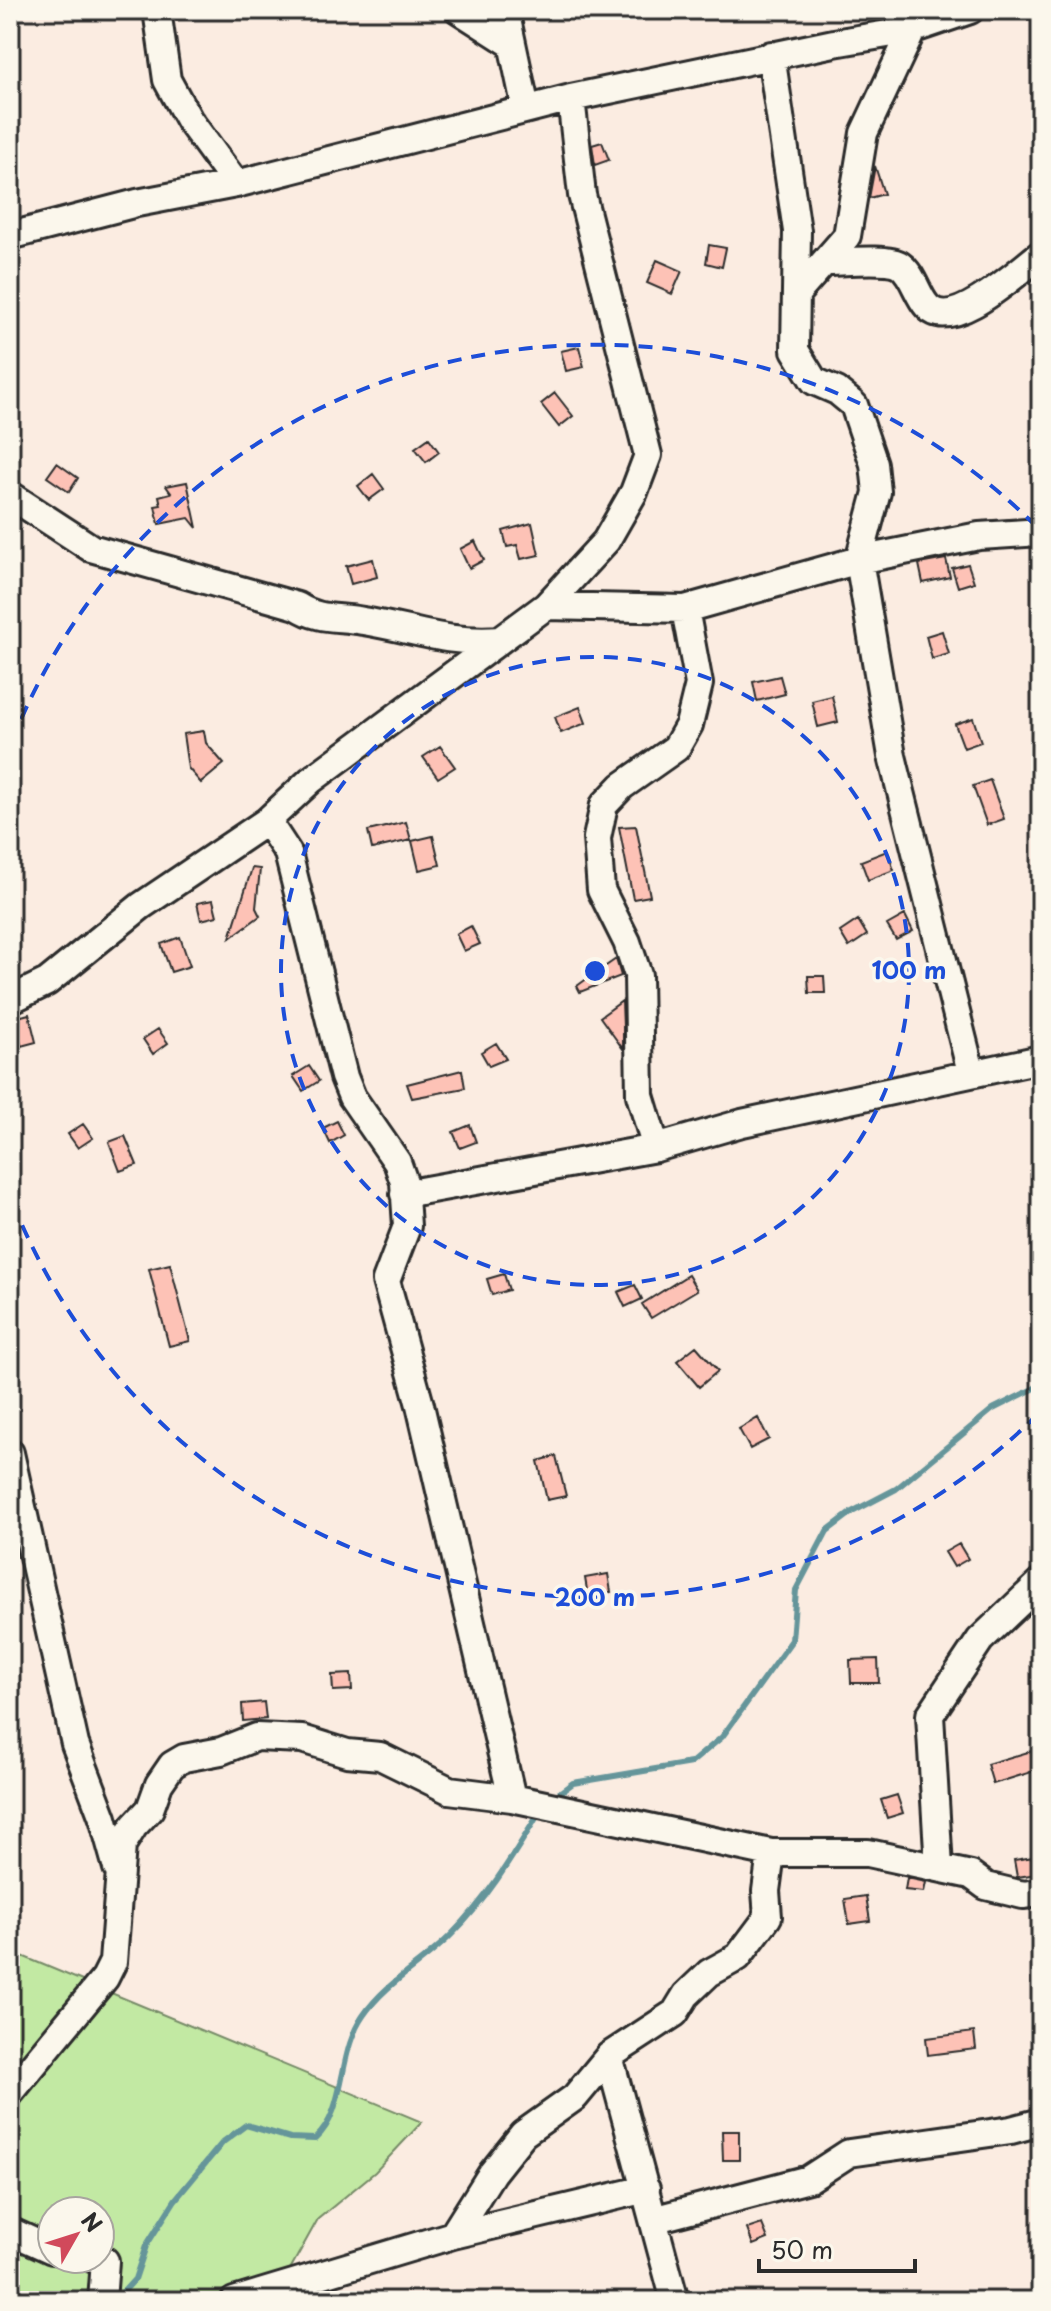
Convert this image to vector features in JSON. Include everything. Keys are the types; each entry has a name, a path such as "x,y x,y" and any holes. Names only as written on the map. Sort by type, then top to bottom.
{"street":[{"path":"157,10 167,80 189,120 236,184"},
{"path":"459,10 512,44"},
{"path":"505,10 526,109"},
{"path":"10,236 137,203 236,184 571,98 970,10"},
{"path":"797,293 847,236 864,133 917,20"},
{"path":"771,55 797,231 795,350 814,381 837,391 854,405 874,464 877,492 859,560 892,756 971,1072"},
{"path":"10,1000 47,982 141,906 267,821 311,780 546,606 606,541 634,492 648,455 582,195 571,98"},
{"path":"826,262 896,263 905,271 927,306 935,313 948,314 966,310 1041,254"},
{"path":"10,495 91,548 297,606 310,615 330,620 361,620 463,643 500,640"},
{"path":"546,606 584,604 685,609 859,560 979,536 1041,532"},
{"path":"656,1148 640,1095 638,975 627,942 601,890 597,838 604,805 622,786 676,748 689,725 699,684 685,609"},
{"path":"267,821 288,853 313,941 344,1077 352,1097 397,1162 407,1226 386,1281 420,1405 512,1798"},
{"path":"404,1194 656,1148 742,1123 1041,1059"},
{"path":"10,1453 75,1744 103,1818 118,1871"},
{"path":"939,1868 930,1715 980,1640 1041,1582"},
{"path":"10,2093 105,1978 113,1962 122,1845 150,1809 159,1784 172,1765 197,1753 221,1751 256,1737 302,1739 347,1753 380,1756 449,1790 512,1798 771,1853 868,1853 971,1875 986,1886 1023,1895 1041,1893"},
{"path":"453,2235 492,2173 523,2134 575,2097 609,2056 675,2013 686,1995 709,1973 738,1957 768,1917 766,1891 771,1853"},
{"path":"609,2056 656,2219 675,2301"},
{"path":"656,2219 809,2179 849,2153 1011,2130 1041,2122"},
{"path":"234,2301 453,2235 646,2189"},
{"path":"10,2231 36,2243"},
{"path":"102,2301 104,2275"}],"green space":[{"path":"10,1951 422,2122 375,2172 318,2219 288,2273 293,2301 10,2301"}],"building":[{"path":"602,142 609,160 595,165 592,145"},
{"path":"875,166 884,194 869,198"},
{"path":"709,245 726,248 722,267 706,263"},
{"path":"657,260 682,271 672,294 647,283"},
{"path":"579,347 584,367 566,371 561,351"},
{"path":"555,393 573,416 559,427 541,404"},
{"path":"429,438 439,452 426,462 415,448"},
{"path":"57,463 78,478 69,492 47,477"},
{"path":"373,474 384,489 369,500 358,486"},
{"path":"187,482 197,528 189,518 159,524 155,506 161,505 159,496 171,493 166,486"},
{"path":"532,523 539,555 521,559 517,545 507,547 503,531"},
{"path":"475,541 484,560 469,568 460,549"},
{"path":"373,559 377,577 351,584 346,566"},
{"path":"946,559 950,577 923,583 919,564"},
{"path":"968,564 974,582 958,587 952,568"},
{"path":"942,631 949,654 932,659 926,636"},
{"path":"780,676 785,694 757,701 753,682"},
{"path":"832,696 838,722 818,727 812,701"},
{"path":"580,707 586,723 561,733 555,717"},
{"path":"973,718 981,742 964,748 955,724"},
{"path":"204,731 206,743 224,764 201,783 188,768 183,734"},
{"path":"440,746 455,767 438,778 423,757"},
{"path":"990,780 1004,819 987,825 973,786"},
{"path":"406,822 411,840 372,849 368,831"},
{"path":"636,826 650,896 633,899 619,827"},
{"path":"433,836 440,865 419,870 412,841"},
{"path":"887,851 894,870 868,880 861,861"},
{"path":"252,868 260,869 256,908 260,916 230,938"},
{"path":"213,900 217,916 201,920 197,903"},
{"path":"905,915 913,931 896,940 887,925"},
{"path":"858,920 867,935 849,947 840,932"},
{"path":"471,926 480,944 464,951 456,934"},
{"path":"180,937 190,966 171,972 161,944"},
{"path":"616,959 621,976 580,992 577,986 588,978 585,970 601,964 603,968"},
{"path":"808,976 824,976 825,993 809,993"},
{"path":"622,1001 623,1027 623,1049 600,1017"},
{"path":"29,1014 36,1042 21,1046 20,1041 10,1044 10,1019"},
{"path":"158,1029 168,1043 153,1054 143,1039"},
{"path":"496,1043 506,1059 489,1066 481,1052"},
{"path":"309,1066 319,1081 303,1091 293,1076"},
{"path":"462,1070 465,1088 412,1098 407,1084"},
{"path":"337,1121 344,1135 330,1143 323,1128"},
{"path":"83,1124 93,1138 78,1148 68,1134"},
{"path":"470,1125 476,1142 460,1148 453,1132"},
{"path":"125,1136 137,1165 120,1171 109,1142"},
{"path":"170,1264 190,1341 169,1346 149,1269"},
{"path":"504,1274 509,1290 492,1295 487,1279"},
{"path":"688,1275 697,1290 651,1318 642,1304"},
{"path":"635,1285 642,1299 625,1307 618,1292"},
{"path":"696,1346 718,1371 699,1387 677,1361"},
{"path":"758,1418 769,1439 750,1449 739,1429"},
{"path":"556,1456 566,1496 547,1500 538,1461"},
{"path":"959,1544 968,1559 954,1567 945,1552"},
{"path":"608,1574 611,1592 588,1596 585,1578"},
{"path":"878,1659 879,1683 851,1683 850,1660"},
{"path":"351,1674 352,1690 333,1691 332,1675"},
{"path":"264,1702 266,1719 243,1721 242,1704"},
{"path":"1035,1750 1041,1769 993,1784 987,1764"},
{"path":"897,1795 903,1813 887,1818 881,1800"},
{"path":"1034,1857 1037,1874 1017,1877 1014,1860"},
{"path":"907,1878 926,1882 924,1892 905,1890"},
{"path":"866,1896 870,1921 849,1924 845,1899"},
{"path":"974,2032 976,2049 928,2055 926,2038"},
{"path":"722,2131 739,2131 739,2160 723,2160"},
{"path":"762,2224 768,2239 753,2245 747,2229"}],"waterway":[{"path":"551,1799 573,1783 691,1763 722,1737 792,1640 796,1590 827,1531 852,1512 896,1489 993,1409 1041,1385"},
{"path":"115,2301 135,2279 146,2246 175,2200 223,2142 246,2125 290,2138 315,2139 332,2113 349,2047 363,2016 383,1993 441,1944 478,1905 541,1810"}]}
